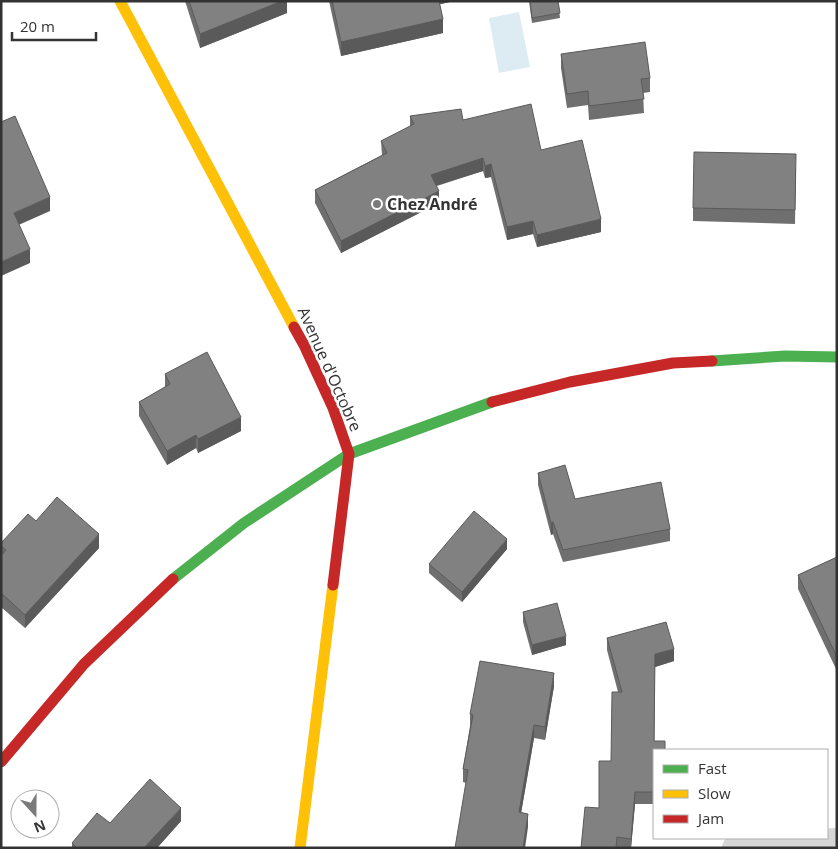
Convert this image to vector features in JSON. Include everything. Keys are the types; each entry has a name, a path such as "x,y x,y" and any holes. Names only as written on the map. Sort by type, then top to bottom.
{"street":[{"name":"Avenue d'Octobre","path":"120,1 304,345 333,408 350,454 300,848"},
{"path":"1,762 84,664 170,582 244,523 350,454 486,404 570,382 673,364 785,356 837,357"},
{"path":"735,848 742,845 766,843 837,841"}],"shaded area":[{"path":"519,12 530,67 499,73 489,18"}],"building":[{"path":"189,1 282,1 200,34"},
{"path":"332,1 439,1 443,19 341,42"},
{"path":"530,1 558,1 560,13 532,18"},
{"path":"645,42 650,78 641,79 644,99 589,106 588,91 567,94 561,54"},
{"path":"531,104 541,150 582,140 601,219 537,235 533,221 507,227 491,164 485,166 483,158 431,175 439,191 341,241 315,190 387,153 381,141 414,124 410,116 461,109 463,120"},
{"path":"15,116 50,197 14,213 30,249 1,262 1,122"},
{"path":"694,152 796,154 795,210 693,208"},
{"path":"207,352 241,417 198,439 196,435 167,451 139,402 170,384 165,374"},
{"path":"565,465 575,499 661,482 670,529 563,550 553,522 551,523 538,473"},
{"path":"57,497 99,534 25,615 1,593 1,556 6,550 1,546 1,543 28,514 36,521"},
{"path":"474,511 507,539 462,592 429,564"},
{"path":"837,557 837,657 798,575"},
{"path":"557,603 566,636 532,645 523,612"},
{"path":"666,622 674,649 655,654 654,741 665,741 665,749 653,749 653,792 635,792 631,839 617,837 616,848 581,848 585,807 599,808 599,761 611,761 612,692 622,692 607,638"},
{"path":"480,661 554,673 545,727 534,725 519,812 528,814 523,848 455,848 468,770 463,769 473,715 470,714"},
{"path":"150,779 181,808 144,848 77,848 72,843 97,813 110,823"}],"traffic: fast":[{"path":"712,361 785,356 837,357"},
{"path":"173,579 244,523 349,454 492,402"}],"traffic: slow":[{"path":"120,1 294,327"},
{"path":"300,848 333,585"}],"traffic: jam":[{"path":"294,327 333,408 349,454 333,585"},
{"path":"492,402 570,382 673,363 712,361"},
{"path":"1,762 84,664 173,579"}],"place":[{"name":"Chez André","path":"377,204"}]}
